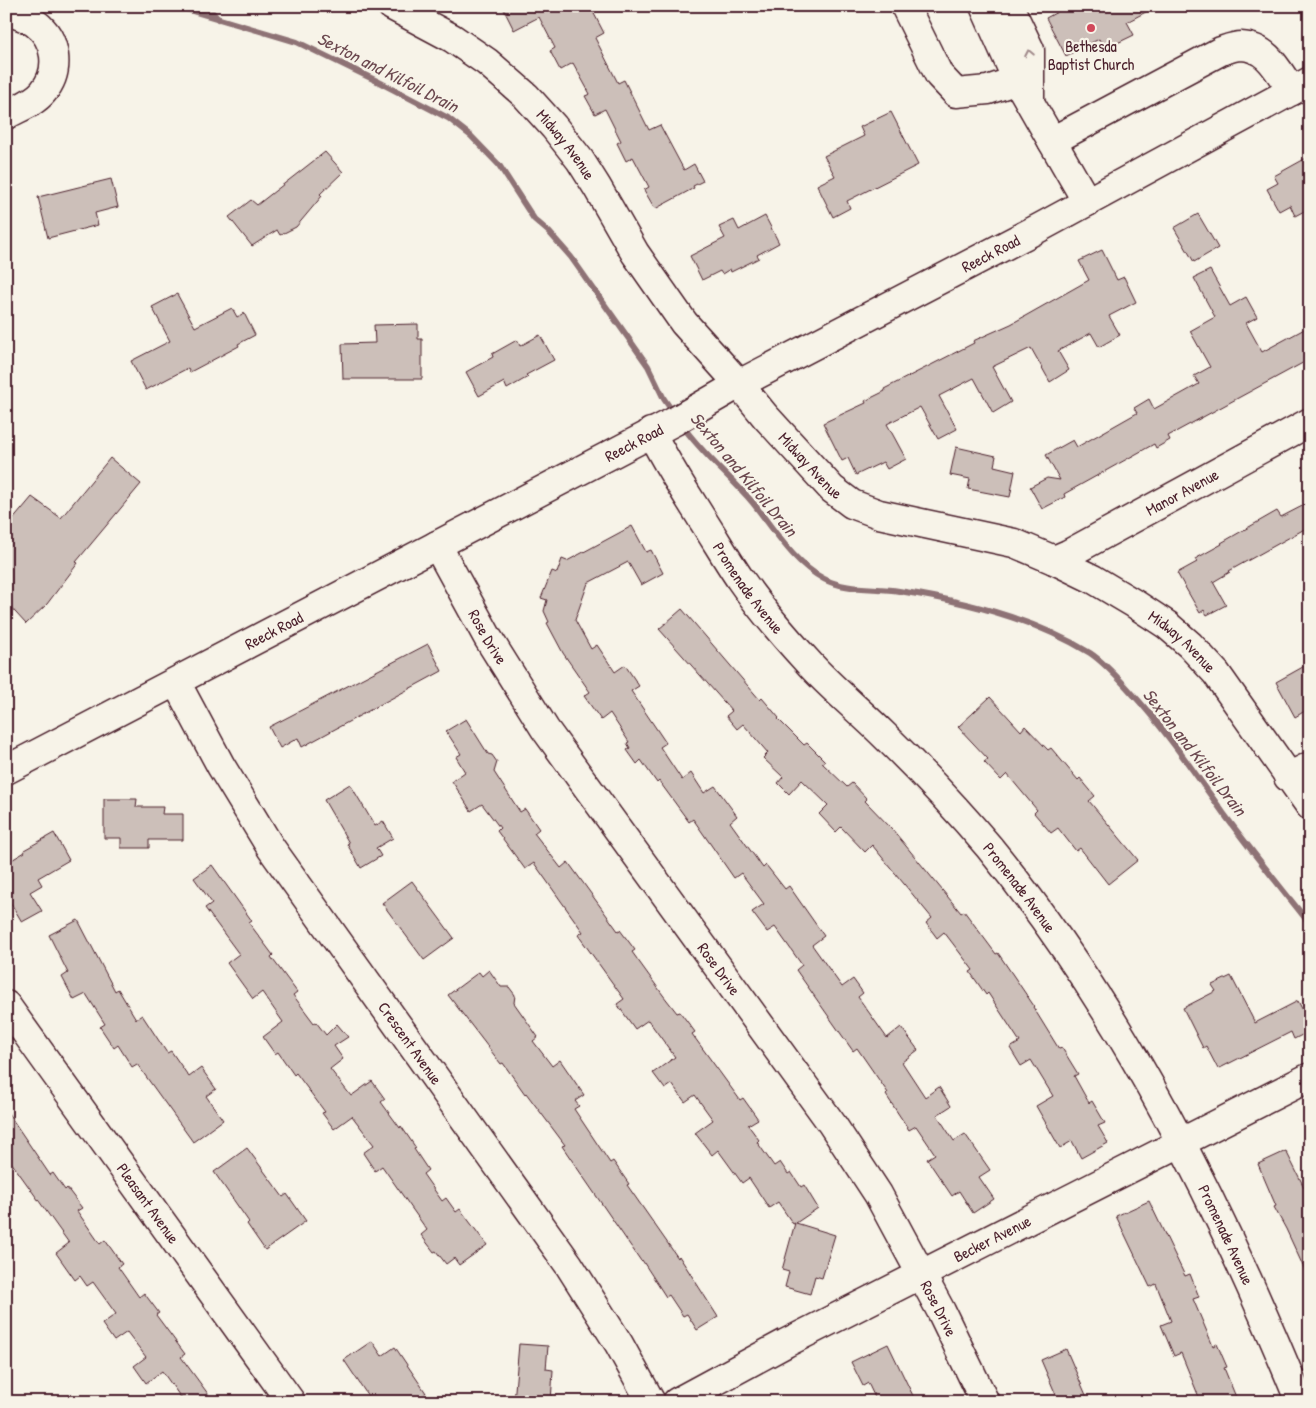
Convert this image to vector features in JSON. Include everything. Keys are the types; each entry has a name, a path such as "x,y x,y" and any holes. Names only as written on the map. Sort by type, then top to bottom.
{"street":[{"name":"Midway Avenue","path":"392,6 452,38 487,62 526,96 580,160 635,253 684,323 832,489 852,504 879,514 1014,543 1093,579 1136,604 1167,625 1190,645 1216,673 1299,772 1310,806"},
{"path":"905,6 939,75 956,93 988,90 1023,91"},
{"path":"984,6 1023,91 1087,202"},
{"path":"1008,6 1030,50 1023,91"},
{"path":"6,10 33,21 48,36 52,45 54,65 52,75 42,93 35,100 6,115"},
{"path":"1052,141 1221,51 1240,46 1256,49 1266,54 1301,86"},
{"name":"Reeck Road","path":"6,770 656,430 739,384 1087,202 1301,86"},
{"name":"Manor Avenue","path":"1054,560 1310,422"},
{"name":"Promenade Avenue","path":"656,430 664,458 740,579 776,627 810,664 938,790 988,846 1078,966 1136,1062 1209,1196 1243,1268 1300,1402"},
{"name":"Rose Drive","path":"437,545 488,638 545,728 832,1124 878,1194 941,1311 985,1402"},
{"name":"Crescent Avenue","path":"176,682 221,766 271,848 569,1265 619,1344 651,1402"},
{"name":"Pleasant Avenue","path":"6,1005 291,1402"},
{"name":"Becker Avenue","path":"677,1402 786,1343 1310,1077"}],"building":[{"path":"502,6 590,6 604,33 595,38 618,83 624,80 649,130 660,125 684,170 694,164 703,181 693,186 694,188 655,209 644,190 649,187 633,157 626,161 617,143 621,141 605,109 595,114 585,96 590,94 573,63 560,70 550,51 555,48 539,17 514,30"},
{"name":"Bethesda Baptist Church","path":"1057,6 1157,6 1127,22 1134,35 1105,49 1099,39 1066,56 1046,18 1059,11"},
{"path":"891,112 918,165 847,201 850,208 833,217 817,185 835,176 824,156 864,136 860,127"},
{"path":"325,152 343,172 320,194 322,196 296,227 280,235 277,230 252,246 229,217 251,200 257,205"},
{"path":"1310,156 1310,208 1295,216 1290,205 1279,211 1267,189 1278,183 1274,176"},
{"path":"111,179 118,207 95,213 98,225 48,238 38,197"},
{"path":"1198,214 1218,248 1194,262 1174,228"},
{"path":"765,216 779,243 757,255 759,258 731,272 730,269 722,274 720,271 702,280 690,256 725,238 719,227 734,220 739,230"},
{"path":"1102,250 1117,280 1124,277 1136,302 1109,316 1120,335 1099,347 1091,333 1058,351 1069,370 1050,382 1031,348 992,367 1011,402 993,413 974,378 939,396 957,429 938,439 920,407 887,424 906,459 887,469 883,462 856,475 848,458 842,461 823,423 866,403 865,401 885,391 884,389 974,343 973,341 1011,324 1089,280 1079,261"},
{"path":"1210,270 1230,306 1246,297 1257,317 1246,323 1262,352 1310,326 1310,359 1168,436 1170,440 1156,448 1154,444 1064,494 1065,497 1042,509 1030,487 1047,478 1060,480 1046,455 1073,440 1077,447 1137,413 1134,408 1149,399 1154,409 1199,384 1194,376 1210,367 1190,331 1215,317 1194,278"},
{"path":"177,294 195,327 232,308 237,317 244,313 255,335 238,344 239,346 190,372 188,368 146,390 131,361 170,341 152,307"},
{"path":"418,324 418,339 422,339 422,379 343,379 342,344 375,343 374,325"},
{"path":"540,335 554,360 526,375 528,377 507,389 504,382 479,396 466,372 493,357 492,354 517,340 520,346"},
{"path":"956,447 996,456 994,466 1015,471 1010,497 968,489 970,479 950,475"},
{"path":"110,458 141,484 76,562 78,563 47,604 26,624 6,602 6,528 32,497 61,518"},
{"path":"1310,502 1310,526 1229,571 1213,582 1226,605 1207,615 1204,610 1200,613 1177,573 1197,562 1195,559 1277,511 1281,517"},
{"path":"632,526 646,552 651,550 663,573 641,585 628,562 588,583 575,620 591,649 597,645 615,672 625,665 639,686 631,691 666,743 660,747 682,780 691,773 704,793 715,786 737,816 730,822 763,868 766,865 785,889 789,886 824,936 812,945 842,987 853,979 863,993 858,997 887,1038 901,1027 918,1050 902,1062 925,1097 939,1087 951,1106 937,1115 954,1141 965,1134 990,1170 979,1177 994,1199 973,1213 959,1191 952,1196 927,1159 935,1154 916,1126 909,1130 886,1095 888,1093 857,1048 853,1051 796,970 802,965 775,927 767,932 752,912 764,904 741,873 734,878 693,819 689,822 641,760 637,764 627,750 630,748 627,743 629,742 610,713 601,720 584,696 590,692 563,653 547,623 549,622 544,611 547,600 541,598 552,571 557,573 562,559 567,561"},
{"path":"682,609 760,700 762,698 778,719 804,745 807,743 825,761 822,763 847,787 852,783 867,799 865,801 892,829 961,913 964,911 996,954 998,953 1034,1006 1059,1049 1062,1048 1078,1074 1074,1076 1089,1103 1092,1101 1105,1123 1098,1126 1108,1143 1081,1158 1072,1141 1060,1148 1036,1106 1053,1096 1031,1060 1021,1066 1010,1048 1020,1042 988,993 986,995 970,972 973,970 944,932 937,938 926,923 932,918 872,845 865,852 841,827 836,832 819,814 828,805 802,780 789,794 778,783 783,777 763,758 768,753 743,724 737,729 726,716 732,711 659,629"},
{"path":"428,644 442,671 302,747 298,738 280,748 269,727"},
{"path":"1310,663 1310,708 1295,717 1276,682"},
{"path":"990,697 1021,731 1025,726 1048,750 1051,748 1078,780 1080,778 1095,796 1089,801 1138,860 1108,884 1080,848 1076,851 1058,828 1051,833 1034,813 1037,810 1007,774 1001,780 984,762 988,759 958,727"},
{"path":"466,719 488,754 492,755 497,762 494,772 520,812 525,809 539,829 534,833 561,868 568,862 618,931 620,930 635,950 632,952 663,995 677,1013 680,1012 695,1032 692,1034 740,1100 743,1098 758,1119 748,1125 759,1140 757,1142 774,1166 780,1162 788,1174 791,1172 801,1187 804,1185 818,1208 796,1223 835,1235 822,1278 815,1276 810,1294 785,1287 789,1272 782,1270 795,1223 793,1224 778,1202 769,1208 749,1178 742,1183 718,1150 712,1155 695,1133 713,1120 695,1095 685,1102 672,1084 665,1089 653,1073 675,1057 648,1020 635,1029 617,1004 624,999 578,935 583,932 534,863 525,869 497,831 500,828 482,804 471,811 452,781 465,772 456,757 461,754 446,731"},
{"path":"350,784 375,826 383,821 393,838 376,848 381,856 361,868 324,800"},
{"path":"104,799 137,799 136,807 163,807 162,814 183,814 183,840 149,840 149,848 121,848 121,838 104,838"},
{"path":"54,833 69,860 38,878 42,885 30,892 42,911 22,922 6,895 6,868 12,864 10,861 25,852 24,850"},
{"path":"212,865 252,921 249,923 273,955 271,957 297,992 293,995 314,1023 316,1022 326,1035 337,1024 348,1037 334,1046 343,1059 330,1069 351,1096 372,1081 385,1099 381,1102 416,1148 414,1149 428,1170 423,1174 442,1201 446,1198 456,1212 460,1209 487,1245 459,1265 454,1258 446,1264 436,1251 434,1252 421,1235 427,1230 382,1166 375,1171 363,1153 374,1145 352,1116 334,1129 322,1113 325,1112 296,1073 294,1075 278,1052 275,1054 263,1037 283,1022 262,992 253,999 227,963 239,954 205,908 212,903 194,878"},
{"path":"412,881 454,938 424,960 382,903"},
{"path":"78,920 115,991 118,989 136,1019 142,1015 167,1053 171,1051 189,1077 201,1068 216,1089 206,1096 223,1120 193,1142 137,1064 132,1067 118,1045 114,1048 100,1027 105,1024 86,994 74,1000 62,977 68,973 49,935"},
{"path":"489,970 501,987 509,987 515,995 514,1003 538,1037 533,1041 552,1066 560,1060 584,1095 575,1101 579,1106 574,1109 610,1163 613,1161 629,1184 627,1185 678,1258 679,1256 718,1317 697,1330 687,1314 683,1316 669,1295 666,1297 562,1146 565,1145 503,1063 501,1064 448,995 479,972 482,976"},
{"path":"1231,976 1255,1023 1298,1001 1310,1024 1310,1031 1294,1039 1291,1032 1218,1069 1206,1046 1203,1048 1183,1008 1216,991 1212,985"},
{"path":"6,1110 50,1175 53,1173 65,1190 67,1188 82,1208 77,1211 100,1244 105,1240 122,1264 118,1267 139,1297 144,1293 159,1313 156,1315 185,1354 181,1357 214,1402 184,1402 162,1371 146,1383 134,1366 146,1357 127,1332 114,1341 102,1324 116,1314 93,1282 87,1286 80,1276 75,1280 56,1253 69,1243 6,1155"},
{"path":"247,1148 283,1197 287,1194 306,1221 265,1250 247,1224 249,1222 214,1172"},
{"path":"1286,1151 1310,1199 1310,1281 1274,1207 1276,1206 1258,1164"},
{"path":"1149,1201 1185,1276 1190,1274 1199,1297 1193,1299 1213,1346 1217,1344 1227,1367 1224,1368 1238,1402 1201,1402 1181,1353 1174,1356 1161,1325 1171,1321 1156,1284 1150,1287 1116,1216"},
{"path":"372,1341 382,1356 395,1347 426,1393 412,1402 372,1402 344,1360"},
{"path":"519,1344 548,1346 546,1369 553,1370 551,1402 514,1402"},
{"path":"888,1344 916,1402 877,1402 868,1383 863,1386 851,1362"},
{"path":"1066,1349 1089,1402 1059,1402 1041,1360"}],"waterway":[{"name":"Sexton and Kilfoil Drain","path":"176,6 297,42 448,118 471,136 499,165 534,219 549,232 571,257 648,366 664,399 675,415"},
{"path":"207,6 218,19"},
{"name":"Sexton and Kilfoil Drain","path":"682,425 698,446 753,503 793,555 824,579 851,587 924,595 998,613 1045,630 1096,657 1143,705 1245,842 1310,924"}],"place":[{"name":"Bethesda Baptist Church","path":"1091,28"}]}
